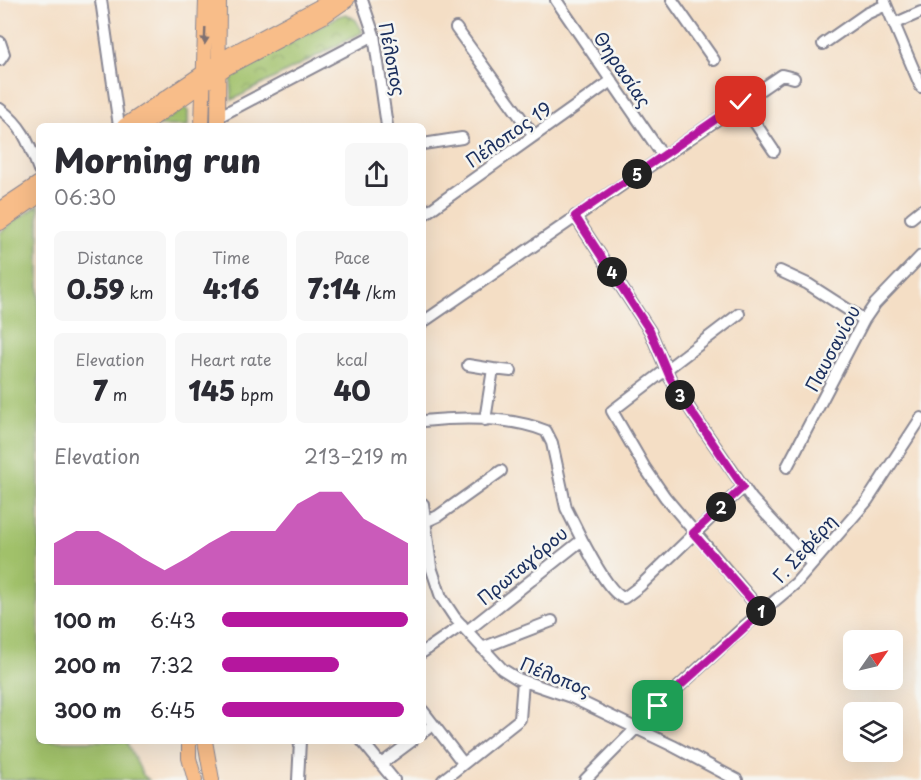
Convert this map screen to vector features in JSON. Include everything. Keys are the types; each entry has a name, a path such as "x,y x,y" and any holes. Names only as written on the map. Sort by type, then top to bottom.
{"main road":[{"path":"202,123 206,0"},
{"path":"218,122 219,0"},
{"path":"129,123 332,0"},
{"path":"219,68 324,16 346,0"},
{"path":"146,123 203,78"},
{"path":"0,209 36,185"},
{"path":"0,223 36,198"},
{"path":"189,744 189,758 195,780"},
{"path":"206,744 212,780"}],"street":[{"path":"101,0 119,123"},
{"name":"Πέλοπος","path":"362,0 374,35 387,123"},
{"name":"Θηρασίας","path":"556,0 663,156"},
{"path":"672,0 714,60"},
{"path":"823,44 885,3 920,82"},
{"path":"894,24 921,12"},
{"path":"456,28 534,136"},
{"path":"218,122 374,35"},
{"path":"0,42 4,54 0,60"},
{"path":"426,320 782,75 794,78"},
{"name":"Πέλοπος 19","path":"426,213 611,81"},
{"path":"741,102 774,151"},
{"path":"0,109 22,130 36,164"},
{"path":"426,144 462,138"},
{"path":"911,218 921,210"},
{"path":"575,216 650,331 680,395 756,505 812,564"},
{"name":"Παυσανίου","path":"787,467 864,320 875,304 921,256"},
{"path":"780,271 808,284 864,320"},
{"path":"739,314 612,411 654,482 693,533 762,612"},
{"path":"468,366 511,371"},
{"path":"485,420 493,369"},
{"name":"Γ. Σεφέρη","path":"585,780 635,728 718,650 789,590 867,501 921,418"},
{"name":"Πρωταγόρου","path":"426,421 485,420 524,425 548,433 566,508 582,540 464,628 426,650"},
{"path":"426,522 438,516 501,471"},
{"path":"582,540 610,585 623,598 640,586 743,487"},
{"name":"Πέλοπος","path":"426,548 427,573 441,597 464,628 507,673 523,681 563,693 737,780"},
{"path":"482,648 552,621"},
{"path":"443,780 520,719 523,681"},
{"path":"426,715 463,763"},
{"path":"426,730 433,725"},
{"path":"298,780 300,744"},
{"path":"364,744 394,780"},
{"path":"381,764 408,744"}],"green space":[{"path":"346,14 356,20 363,32 232,100 231,77"},
{"path":"184,108 188,111 188,123 162,123"},
{"path":"36,207 36,744 128,744 143,775 149,780 0,780 0,233"}],"route":[{"path":"658,706 762,612 693,533 743,487 680,395 670,378 650,331 575,216 741,102"}]}
